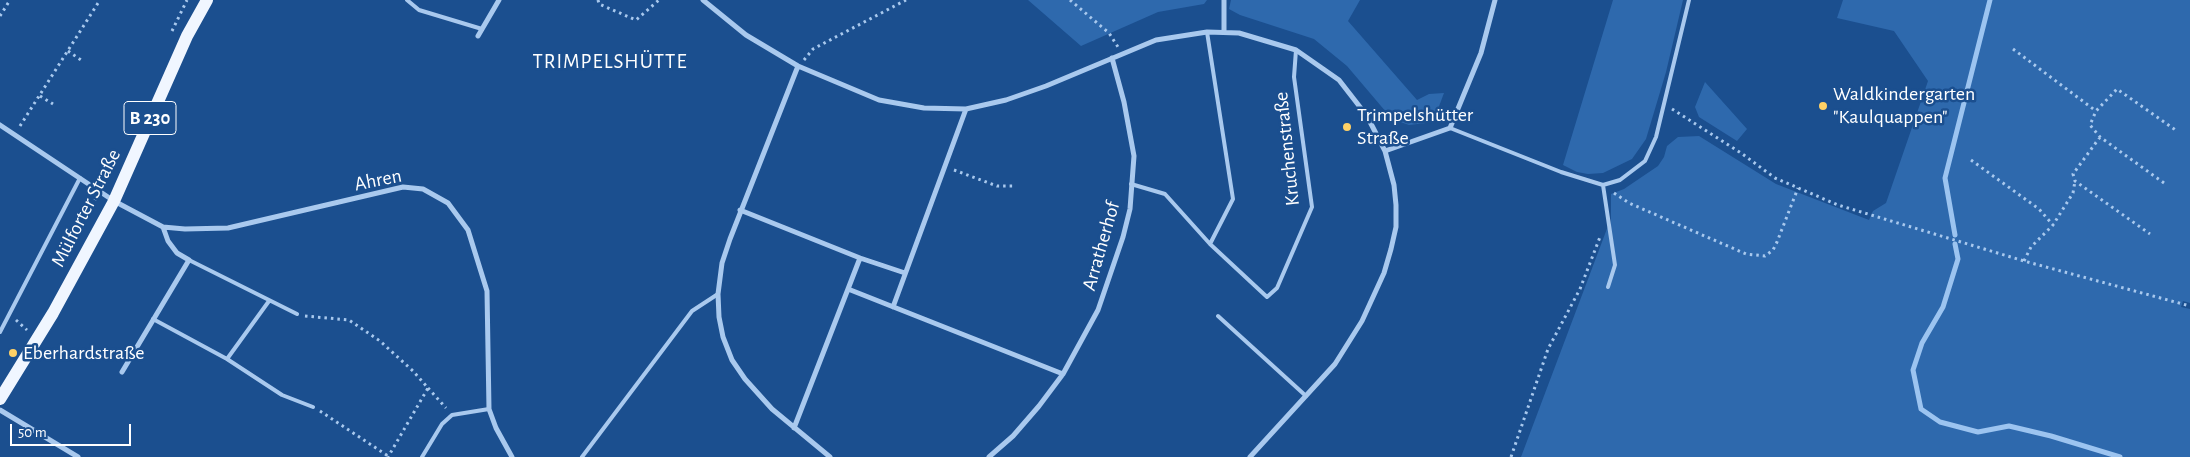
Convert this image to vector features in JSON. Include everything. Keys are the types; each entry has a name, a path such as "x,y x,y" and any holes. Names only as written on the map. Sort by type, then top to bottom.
{"main road":[{"name":"Mülforter Straße","path":"0,399 53,313 114,201 187,36 208,0"}],"street":[{"path":"478,36 499,0"},
{"path":"703,0 746,35 798,66 879,100 924,108 966,109 1006,100 1156,40 1207,32 1239,33 1296,50 1339,80 1368,116 1386,151 1394,185 1396,227 1384,274 1348,345 1335,364 1250,457"},
{"path":"1224,0 1224,32"},
{"path":"1386,151 1450,128 1481,53 1495,0"},
{"name":"Arratherhof","path":"989,457 1013,436 1063,374 1098,310 1115,265 1130,209 1134,156 1124,102 1112,58"},
{"path":"798,66 740,210 722,263 718,294 720,323 732,360 752,387 794,428 830,457"},
{"path":"893,307 966,109"},
{"name":"Ahren","path":"0,126 114,201 163,227 185,229 228,228 403,188 423,189 448,202 468,230 487,291 489,409 496,428 512,457"},
{"path":"740,210 860,258 905,273"},
{"path":"122,372 189,260 176,253 168,241 163,227"},
{"path":"794,428 860,258"},
{"path":"848,289 1063,374"},
{"path":"0,410 78,457"}],"lane":[{"path":"407,0 419,10 482,29"},
{"path":"1450,128 1561,172 1603,185 1620,180 1645,161 1656,137 1689,0"},
{"path":"1131,184 1165,194 1210,244 1232,199 1207,32"},
{"name":"Kruchenstraße","path":"1210,244 1267,297 1277,288 1312,206 1294,77 1296,50"},
{"path":"0,332 80,178"},
{"path":"1603,185 1615,265 1608,287"},
{"path":"189,260 297,314"},
{"path":"582,457 692,311 718,294"},
{"path":"227,359 269,301"},
{"path":"1218,316 1306,396"},
{"path":"153,319 227,359 282,395 313,407"},
{"path":"422,457 442,424 452,415 489,409"}],"path":[{"path":"0,16 10,0"},
{"path":"15,135 100,0"},
{"path":"598,0 599,4 636,20 659,0"},
{"path":"798,66 813,49 906,0"},
{"path":"1070,0 1109,33 1123,54"},
{"path":"2013,49 2096,110"},
{"path":"68,51 81,60"},
{"path":"2164,183 2100,137 2090,125 2096,110 2117,89 2177,131"},
{"path":"40,96 54,104"},
{"path":"1664,103 1741,153 1775,178 1838,205 2024,261 2190,306"},
{"path":"2024,261 2031,247 2053,224 2073,193 2075,181 2073,174 2100,137"},
{"path":"1971,160 2039,209 2053,224"},
{"path":"945,167 997,186 1015,186"},
{"path":"2075,181 2150,234"},
{"path":"1603,185 1629,203 1719,243 1746,254 1765,256 1773,250 1777,242 1798,188"},
{"path":"1511,457 1548,349 1580,288 1602,228"},
{"path":"297,314 349,320 380,341 413,371 452,415"},
{"path":"313,407 388,457 428,388"}],"shaded area":[{"path":"1028,0 1207,0 1204,4 1158,12 1081,46"},
{"path":"1231,0 1360,0 1348,21 1417,100 1429,94 1444,93 1438,109 1426,123 1409,125 1392,119 1347,66 1314,39 1240,15 1229,9"},
{"path":"1613,0 1683,0 1666,72 1646,139 1632,159 1603,173 1588,174 1577,172 1563,165"},
{"path":"1843,0 2190,0 2190,303 2183,301 2181,307 2190,309 2190,457 1521,457 1608,226 1611,227 1611,194 1624,189 1658,166 1664,157 1667,146 1678,137 1699,136 1776,184 1869,220 1873,211 1886,203 1928,81 1894,31 1837,18"},
{"path":"1705,82 1747,129 1737,141 1699,117 1695,107"}],"waterway":[{"path":"1955,235 1945,178 1990,0"},
{"path":"1955,244 1958,259 1943,307 1922,343 1913,370 1921,409 1940,422 1978,432 2009,426 2051,436 2120,457"}],"place":[{"name":"Waldkindergarten \"Kaulquappen\"","path":"1823,106"},
{"name":"Trimpelshütter Straße","path":"1347,127"},
{"name":"Eberhardstraße","path":"13,353"}],"district":[{"name":"TRIMPELSHÜTTE","path":"610,62"}]}
